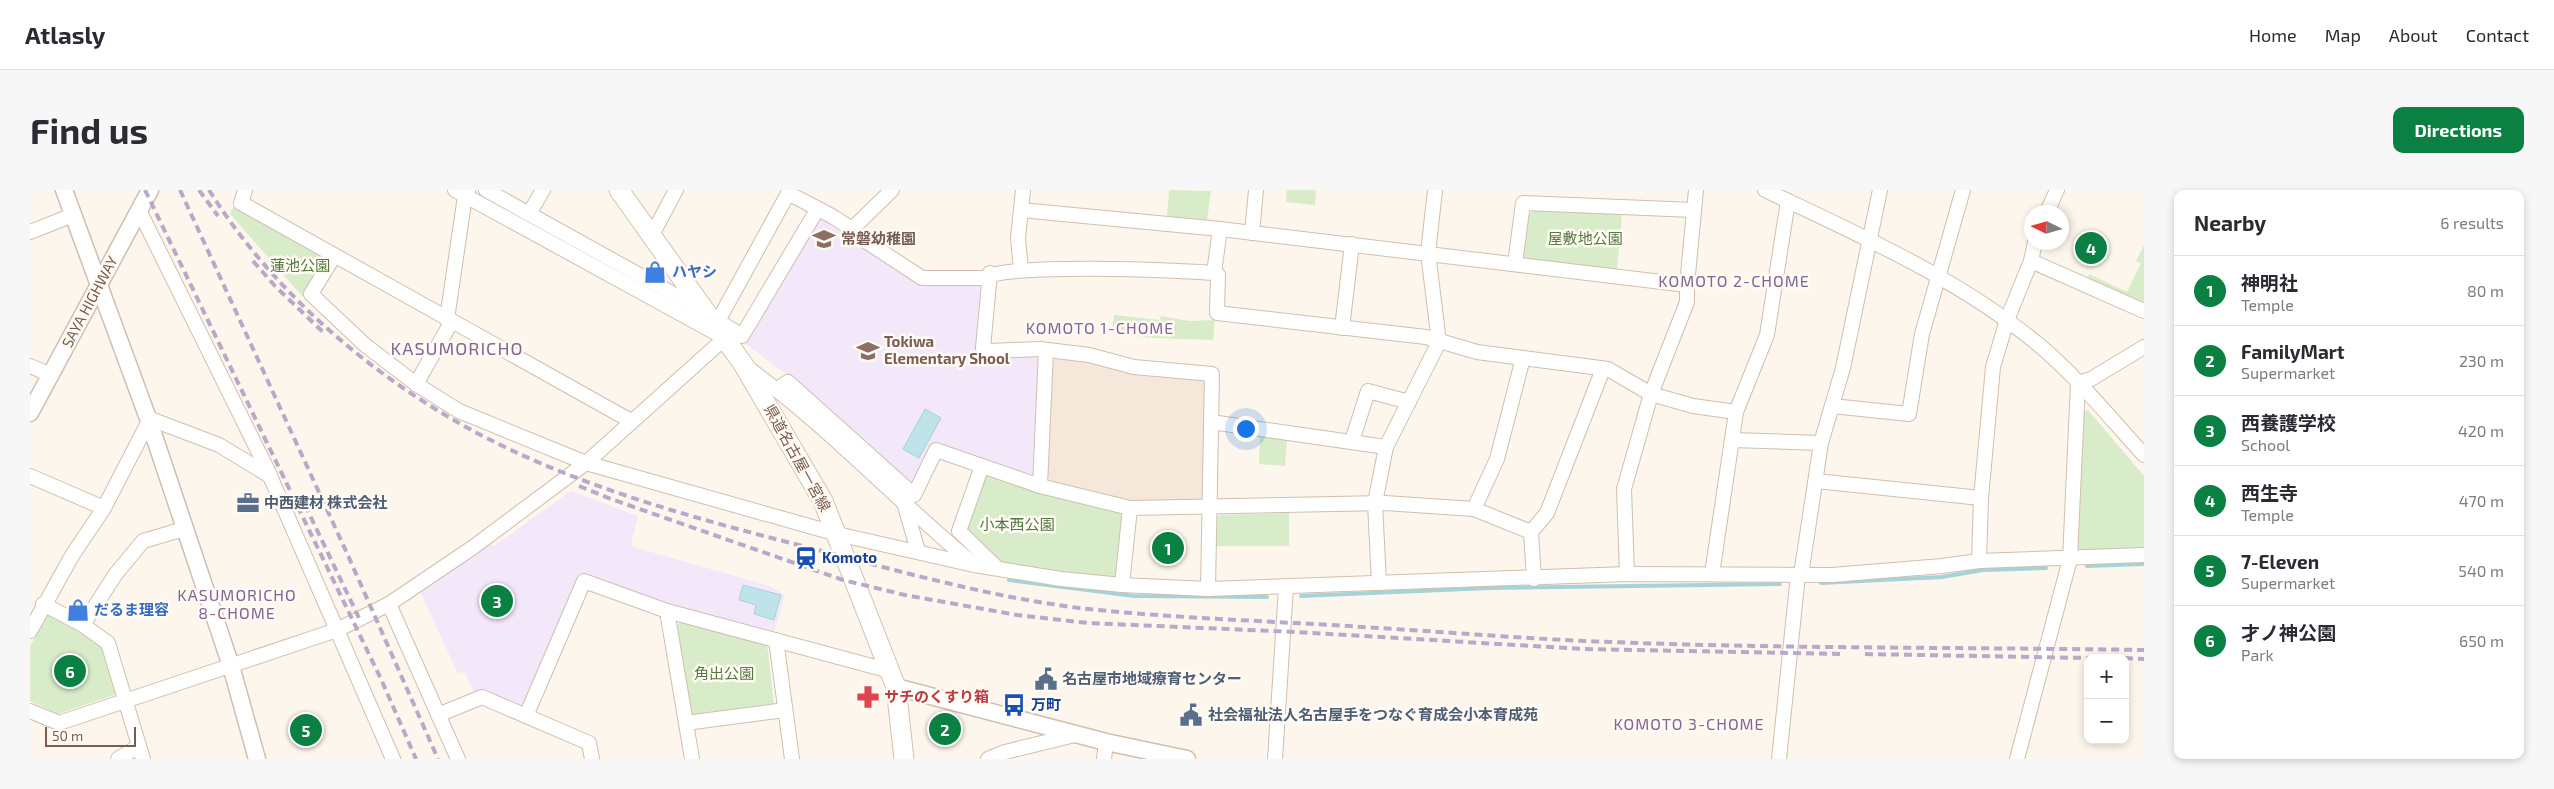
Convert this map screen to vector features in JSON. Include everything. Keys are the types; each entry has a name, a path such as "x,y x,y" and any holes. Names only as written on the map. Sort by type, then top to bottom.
{"main road":[{"name":"県道名古屋一宮線","path":"620,190 743,364 823,500 893,679 904,759"}],"street":[{"path":"64,190 149,420 231,666 257,759"},
{"name":"SAYA HIGHWAY","path":"30,413 150,190"},
{"path":"244,190 240,203 631,421"},
{"path":"486,190 715,324"},
{"path":"529,214 544,190"},
{"path":"652,236 676,190"},
{"path":"852,229 892,190"},
{"path":"1021,270 1018,238 1024,190"},
{"path":"1252,233 1256,190"},
{"path":"1379,583 1374,503 1386,447 1439,342 1428,253 1435,190"},
{"path":"1627,574 1624,489 1651,394 1687,302 1696,190"},
{"path":"1765,190 1869,239 1937,276 2007,320 2040,346 2078,383 2144,455"},
{"path":"1778,759 1800,575 1822,443 1843,368 1880,190"},
{"path":"1832,406 1909,414 1922,334 1963,190"},
{"path":"2051,205 2057,190"},
{"path":"30,711 59,723 337,630 389,604 472,548 586,463 631,421 715,324 789,191 816,210 824,211 852,229 861,238 922,278 985,278 990,273 1075,268 1214,273 1218,275 1217,313 1426,337 1477,352 1608,369 1651,394 1693,406 1736,412"},
{"path":"416,384 449,320 463,192 715,324 742,336 816,210"},
{"path":"1712,574 1736,412 1767,335 1788,201"},
{"path":"1515,264 1523,203 1694,210"},
{"path":"139,210 270,476 393,759"},
{"path":"1021,210 1220,229 1687,285"},
{"path":"30,232 74,215"},
{"path":"1214,273 1220,229"},
{"path":"1342,328 1352,244"},
{"path":"1979,560 1981,498 1993,367 2007,320 2031,262 2033,250"},
{"path":"334,256 311,294 365,345 416,384 459,411 586,463 837,534 974,565 996,567 1061,579 1122,585 1208,589 1534,579 1627,574 1800,575 1888,572 1979,560 2070,559 2144,555"},
{"path":"2031,262 2144,311"},
{"path":"990,273 983,348 990,351 1046,350 1089,355 1134,367 1212,374 1208,589"},
{"path":"2078,383 2091,379 2144,347"},
{"path":"1040,486 1046,350"},
{"path":"1474,509 1497,459 1523,358"},
{"path":"743,364 777,389 905,506 974,565"},
{"path":"30,366 51,375"},
{"path":"1534,579 1530,532 1547,513 1603,369"},
{"path":"777,389 788,382 914,495 936,450 1040,486 1130,508 1209,508 1374,503 1474,509 1530,532"},
{"path":"2017,759 2070,559 2078,383"},
{"path":"1352,441 1368,391 1409,402"},
{"path":"149,420 218,445 270,476"},
{"path":"30,631 43,604 104,508 149,420"},
{"path":"1211,422 1386,447"},
{"path":"1732,440 1822,443"},
{"path":"982,466 959,531 996,567"},
{"path":"30,476 104,508"},
{"path":"1816,481 1981,498"},
{"path":"905,506 918,551"},
{"path":"1122,585 1130,508"},
{"path":"83,625 115,575 143,541 184,529"},
{"path":"526,716 584,581 666,611 776,640 893,679 1106,742 1187,759"},
{"path":"1275,759 1286,587"},
{"path":"43,604 83,625 108,643 141,752 118,759"},
{"path":"389,604 458,759"},
{"path":"666,611 692,759"},
{"path":"776,640 792,759"},
{"path":"438,715 482,696 589,743 592,759"},
{"path":"686,723 786,710"},
{"path":"988,759 1005,752 1080,734"},
{"path":"1104,759 1106,742"}],"shaded area":[{"name":"Tokiwa Elementary Shool","path":"818,214 920,280 985,284 978,349 983,357 1031,354 1039,357 1035,473 1029,475 935,444 914,488 795,381 742,341"},
{"path":"1054,356 1203,378 1206,381 1203,498 1198,503 1131,501 1054,483 1046,477 1051,358"},
{"path":"571,491 638,516 631,544 634,547 770,586 785,595 774,633 668,606 580,575 524,705 518,708 480,691 474,693 464,671 458,674 420,591 489,543 494,546"}],"green space":[{"path":"1169,190 1211,191 1207,220 1167,216"},
{"path":"1287,190 1316,190 1315,205 1286,202"},
{"name":"蓮池公園","path":"233,207 323,257 324,264 303,297 230,214"},
{"name":"屋敷地公園","path":"1534,210 1622,214 1617,270 1527,260 1522,253 1526,217"},
{"path":"2144,245 2144,305 2086,280 2089,274 2127,292 2141,263 2136,261"},
{"path":"1114,315 1160,320 1161,316 1189,321 1215,320 1213,340 1150,338 1112,332"},
{"path":"2088,410 2144,476 2144,549 2081,551 2077,548 2081,412"},
{"path":"1260,434 1287,439 1285,466 1259,464"},
{"name":"小本西公園","path":"984,475 993,475 1116,509 1122,513 1118,576 1109,581 1063,575 999,562 963,528"},
{"path":"1289,513 1289,546 1216,546 1216,518 1220,515"},
{"path":"47,613 102,646 117,694 58,714 30,701 30,647"},
{"name":"角出公園","path":"680,622 767,644 774,703 771,708 696,719 690,715 675,629"}],"water":[{"path":"925,409 941,418 919,458 903,449"},
{"path":"743,585 781,595 774,620 754,614 756,605 739,600"}],"waterway":[{"path":"2087,566 2144,564"},
{"path":"1821,583 1942,577 1983,570 2046,568"},
{"path":"1009,580 1134,596 1267,597"},
{"path":"1301,596 1489,588 1780,584"}],"railway":[{"path":"145,190 381,679 416,759"},
{"path":"180,190 346,551 438,759"},
{"path":"199,190 218,216"},
{"path":"209,190 237,231 269,270 304,307 382,373 423,402 467,427 549,467 627,496 746,531 951,584 1015,598 1116,612 1559,640 1655,644 2144,650"},
{"path":"253,261 275,286 325,334"},
{"path":"579,486 611,499 843,580 905,595 1017,615 1088,623 1296,632 1584,649 1843,654"},
{"path":"305,505 360,620"},
{"path":"1865,654 2084,658"},
{"path":"2129,658 2144,659"}],"place":[{"name":"常磐幼稚園","path":"824,239"},
{"name":"西生寺","path":"2091,248"},
{"name":"ハヤシ","path":"655,272"},
{"name":"Tokiwa Elementary Shool","path":"868,351"},
{"name":"中西建材 株式会社","path":"248,503"},
{"name":"神明社","path":"1168,548"},
{"name":"Komoto","path":"806,558"},
{"name":"西養護学校","path":"497,601"},
{"name":"だるま理容","path":"78,610"},
{"name":"才ノ神公園","path":"70,671"},
{"name":"名古屋市地域療育センター","path":"1046,679"},
{"name":"サチのくすり箱","path":"868,697"},
{"name":"万町","path":"1014,705"},
{"name":"社会福祉法人名古屋手をつなぐ育成会小本育成苑","path":"1191,715"},
{"name":"FamilyMart","path":"945,729"},
{"name":"7-Eleven","path":"306,730"}],"district":[{"name":"KOMOTO 2-CHOME","path":"1734,281"},
{"name":"KOMOTO 1-CHOME","path":"1100,328"},
{"name":"KASUMORICHO","path":"457,349"},
{"name":"KASUMORICHO 8-CHOME","path":"237,604"},
{"name":"KOMOTO 3-CHOME","path":"1689,724"}]}
